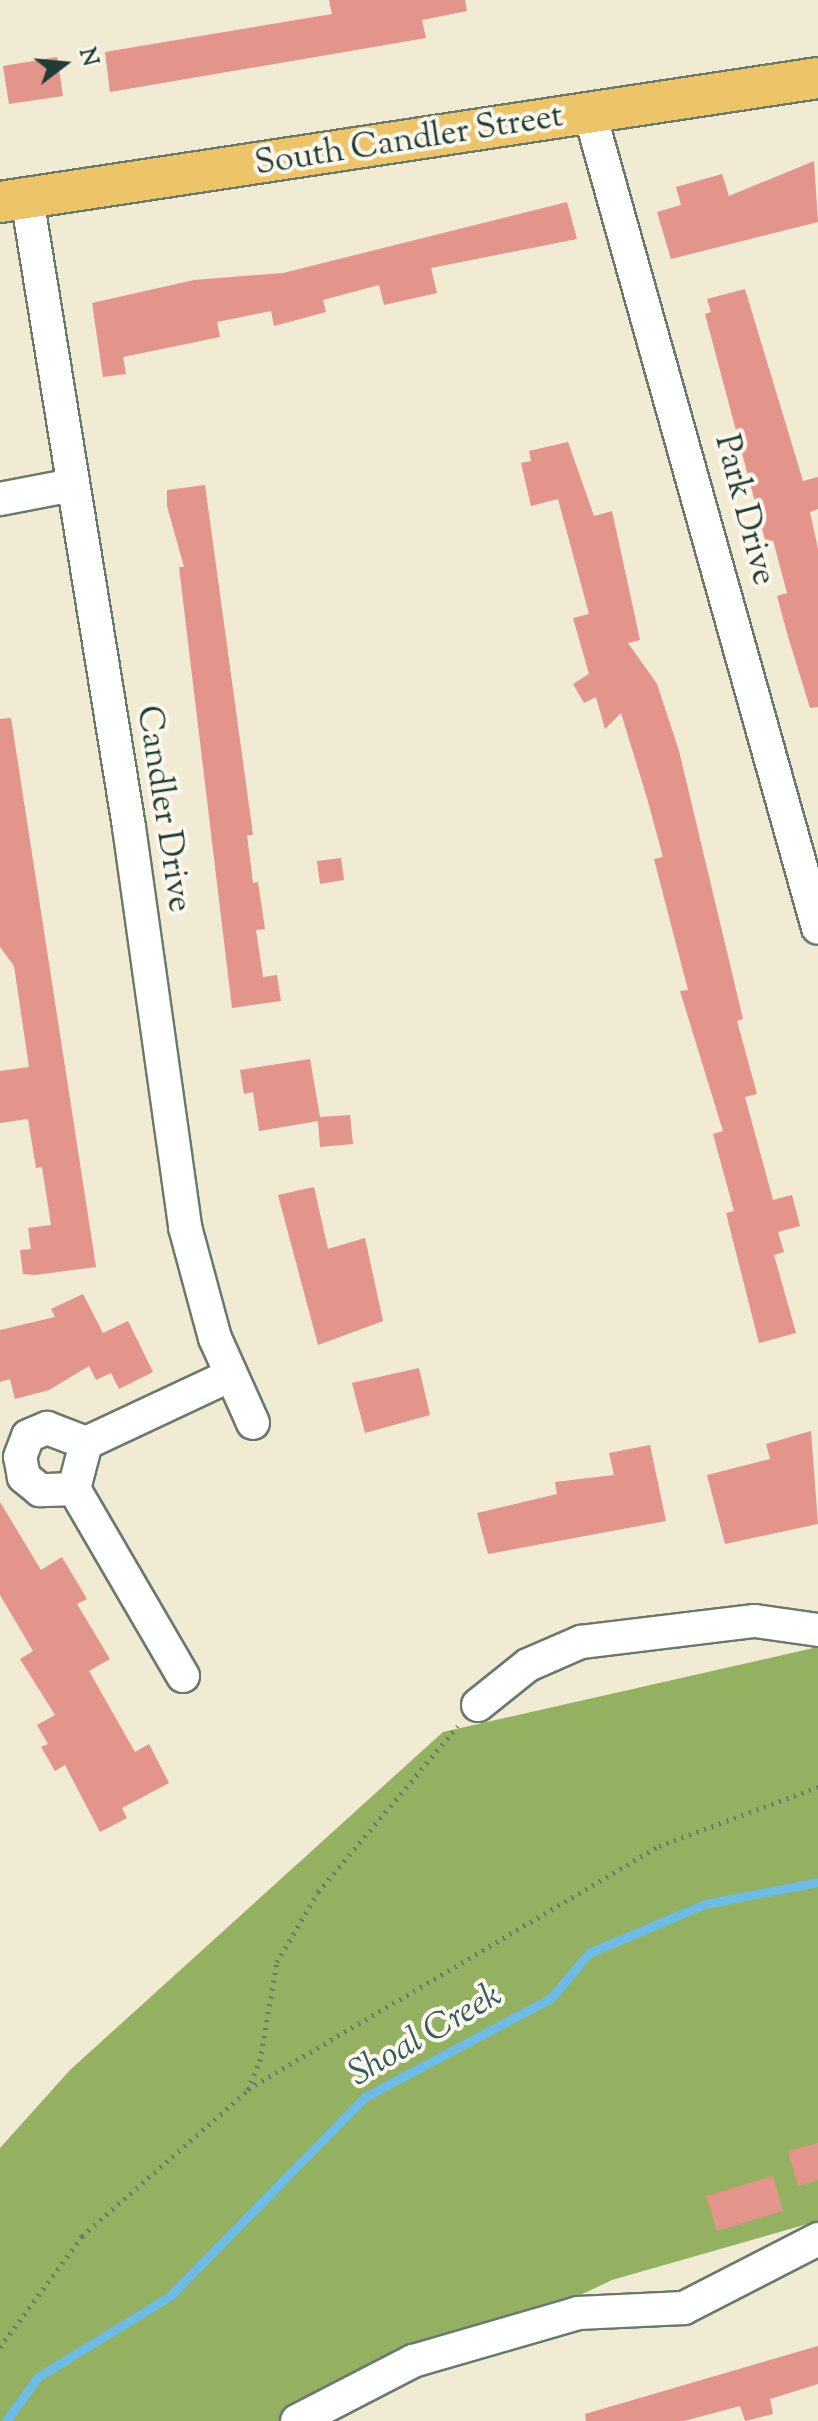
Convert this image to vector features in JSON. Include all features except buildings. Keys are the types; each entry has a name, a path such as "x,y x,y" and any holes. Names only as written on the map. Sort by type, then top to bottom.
{"main road":[{"name":"South Candler Street","path":"13,200 818,78"}],"street":[{"name":"Park Drive","path":"590,114 818,928"},
{"name":"Candler Drive","path":"13,200 73,485 185,1227 231,1375 253,1423"},
{"path":"0,499 73,485"},
{"path":"74,1489 40,1490 24,1477 20,1457 28,1436 47,1428 86,1443 231,1375"},
{"path":"86,1443 74,1489 183,1676"},
{"path":"478,1705 528,1665 581,1642 755,1621 818,1630"},
{"path":"297,2421 443,2352 578,2313 684,2308 818,2239"}],"path":[{"path":"248,2090 260,2061 277,1962 318,1892 478,1705"},
{"path":"0,2347 82,2236 248,2090 659,1846 818,1787"}],"green space":[{"path":"818,1647 818,2221 612,2280 312,2421 0,2421 0,2148 70,2070 443,1732"}],"waterway":[{"name":"Shoal Creek","path":"6,2421 38,2377 170,2296 365,2097 551,1998 589,1953 705,1904 818,1882"}]}
